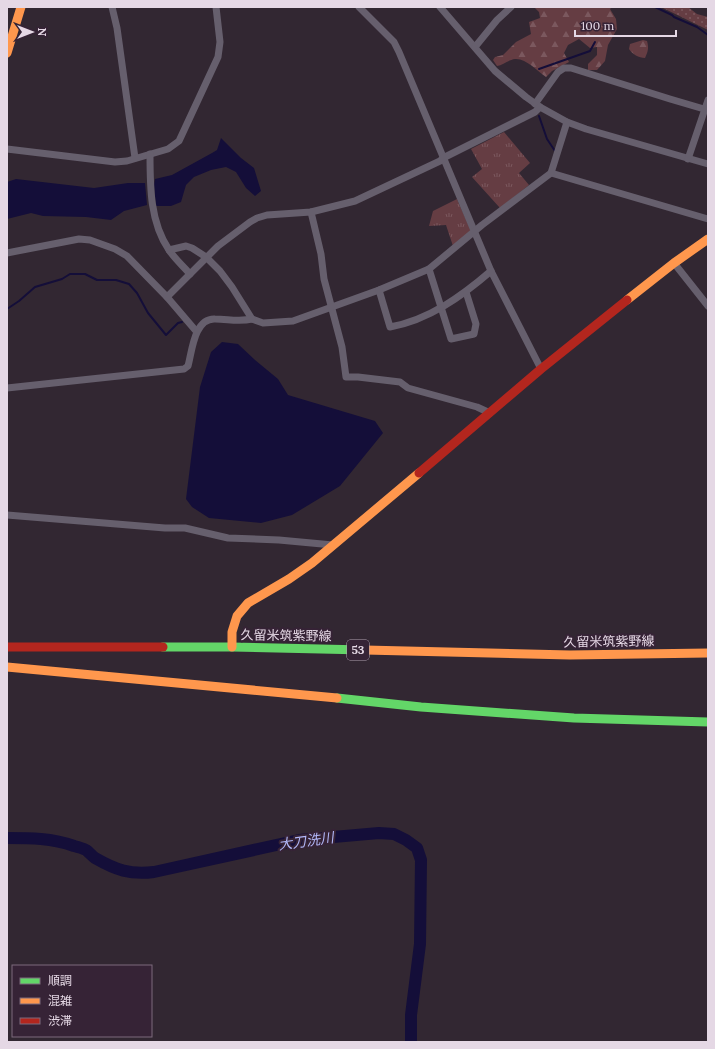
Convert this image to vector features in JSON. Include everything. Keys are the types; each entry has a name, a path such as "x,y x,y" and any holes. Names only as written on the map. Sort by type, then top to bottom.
{"street":[{"path":"7,52 21,7"},
{"path":"112,7 117,28 134,158"},
{"path":"7,149 115,162 127,161 168,149 179,141 218,57 220,42 216,7"},
{"path":"359,7 394,42 491,270 541,369"},
{"path":"440,7 495,71 537,106 567,122 586,129 708,164"},
{"path":"475,48 497,20 511,7"},
{"path":"167,297 218,246 257,218 267,215 311,212 355,202 440,161 443,158 535,112 537,106 558,72 564,68 571,68 704,109"},
{"path":"688,159 708,100"},
{"path":"7,388 184,369 188,366 196,331 206,321 213,319 241,321 252,319 263,323 293,321 379,290 429,269 482,225 551,172 567,122"},
{"path":"150,154 150,194 158,227 169,250 190,274"},
{"path":"551,172 708,219"},
{"path":"311,212 321,254 324,279 342,347 346,377 400,382 408,388 477,406 490,413"},
{"path":"7,252 67,240 90,240 114,249 127,256 167,297 196,331"},
{"path":"232,647 232,632 237,616 248,603 289,579 333,545 541,369 674,263 708,240"},
{"path":"169,250 186,246 206,257 220,270 252,319"},
{"path":"674,263 708,306"},
{"path":"429,269 451,339 474,334 476,324 466,292"},
{"path":"379,290 390,327 404,324 442,308 466,292 491,270"},
{"path":"7,515 165,528 185,528 228,538 279,540 333,545"},
{"name":"久留米筑紫野線","path":"7,647 232,647 570,655 708,653"},
{"path":"7,667 251,689 421,707 574,718 708,722"}],"green space":[{"path":"534,7 612,7 610,9 616,19 617,29 608,45 605,61 597,70 588,70 588,64 597,55 597,47 590,48 579,39 568,45 564,53 569,62 552,71 546,77 519,59 515,59 497,66 493,60 495,57 503,55 516,42 531,34 529,22 540,18 539,12"},
{"path":"688,7 697,14 708,17 708,30 663,8"},
{"path":"643,40 647,41 648,46 645,58 632,53 629,49 630,44"},
{"path":"504,132 530,163 519,173 529,185 500,208 472,177 482,169 471,149"},
{"path":"457,199 471,231 453,246 446,225 429,226 433,211"}],"shaded area":[{"path":"221,138 241,158 254,168 261,191 255,196 246,188 236,172 226,167 211,170 194,177 186,185 181,202 171,206 156,206 154,185 155,179 172,175 217,150"},
{"path":"16,179 94,188 128,183 145,183 147,205 124,211 111,220 86,217 43,216 31,213 7,219 7,182"},
{"path":"222,342 238,344 278,379 288,395 375,421 383,433 340,486 292,515 261,523 209,518 192,507 186,499 200,387 211,352"}],"waterway":[{"path":"655,7 697,27 708,35"},
{"path":"539,69 590,51 595,42"},
{"path":"539,116 547,139 555,151"},
{"path":"7,309 35,287 62,279 70,274 85,274 97,280 116,280 129,284 137,293 148,313 166,335 178,323 182,322"},
{"name":"大刀洗川","path":"7,838 41,839 66,843 86,850 95,858 110,866 123,871 138,873 154,872 299,840 379,833 394,834 406,840 417,848 421,860 420,944 411,1015 411,1042"}],"traffic: fast":[{"path":"163,647 365,650"},
{"path":"337,698 421,707 574,718 708,722"}],"traffic: slow":[{"path":"7,53 21,7"},
{"path":"627,300 674,263 708,239"},
{"path":"232,647 232,632 237,616 248,603 289,579 312,563 419,473"},
{"path":"365,650 570,655 708,653"},
{"path":"7,667 337,698"}],"traffic: jam":[{"path":"419,473 541,369 627,300"},
{"path":"7,647 163,647"}]}
